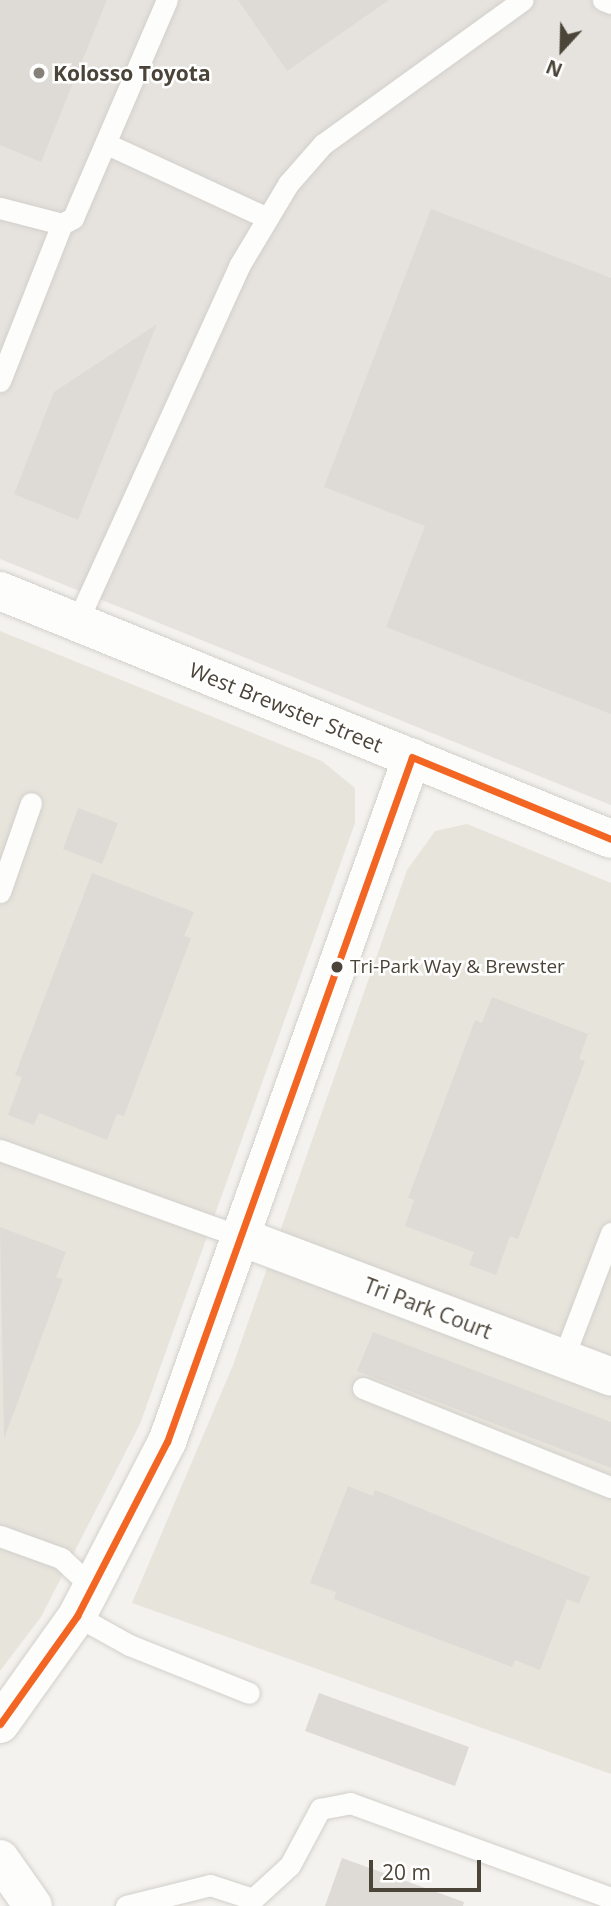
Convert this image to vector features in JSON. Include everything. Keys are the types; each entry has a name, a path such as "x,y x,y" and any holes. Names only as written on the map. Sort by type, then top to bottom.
{"street":[{"name":"West Brewster Street","path":"0,591 611,839"},
{"path":"0,1724 85,1602 167,1442 244,1238 412,757"},
{"name":"Tri Park Court","path":"244,1238 611,1377"},
{"path":"0,1859 33,1906"}],"lane":[{"path":"0,381 62,224 73,218 167,0"},
{"path":"77,622 239,265 267,218 323,144 523,0"},
{"path":"603,0 611,3"},
{"path":"107,144 267,218"},
{"path":"0,208 62,224"},
{"path":"0,892 32,803"},
{"path":"0,1150 244,1238"},
{"path":"563,1359 611,1233"},
{"path":"363,1388 611,1487"},
{"path":"0,1535 61,1558 85,1602 129,1645 249,1693"},
{"path":"126,1906 200,1886 253,1902 290,1865 320,1809 343,1803 611,1898"}],"shaded area":[{"path":"0,0 611,0 611,805 0,559"},
{"path":"0,631 322,761 355,788 355,823 140,1424 41,1617 0,1671"},
{"path":"467,824 611,883 611,1774 132,1603 233,1365 407,870 435,831"}],"building":[{"name":"Kolosso Toyota","path":"0,0 107,0 41,162 0,145"},
{"path":"238,0 389,0 287,71"},
{"path":"431,209 611,278 611,714 386,627 425,526 324,487"},
{"path":"157,324 78,520 14,494 54,392"},
{"path":"78,808 118,823 102,864 63,849"},
{"path":"92,873 194,912 184,936 191,938 124,1116 117,1114 107,1140 39,1113 34,1125 8,1115 22,1077 15,1075"},
{"path":"492,997 588,1034 579,1059 585,1061 518,1239 510,1236 496,1275 469,1265 474,1252 405,1226 414,1200 408,1198 475,1020 482,1023"},
{"path":"0,1227 66,1252 56,1277 63,1279 4,1439"},
{"path":"373,1332 611,1422 611,1468 357,1371"},
{"path":"348,1486 373,1496 375,1490 590,1577 579,1604 567,1599 540,1670 515,1660 512,1667 411,1629 334,1599 336,1592 310,1583"},
{"path":"319,1693 469,1747 455,1786 305,1731"},
{"path":"342,1858 464,1902 463,1906 325,1906"}],"transit line":[{"path":"412,757 611,839"},
{"path":"0,1724 77,1616 167,1442 412,757"}],"place":[{"name":"Kolosso Toyota","path":"39,73"},
{"name":"Tri-Park Way & Brewster","path":"337,967"}]}
